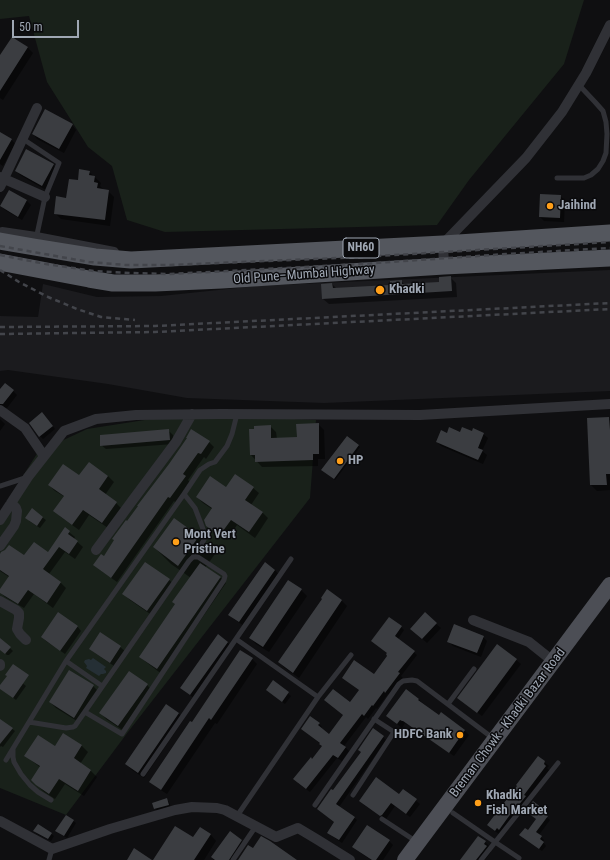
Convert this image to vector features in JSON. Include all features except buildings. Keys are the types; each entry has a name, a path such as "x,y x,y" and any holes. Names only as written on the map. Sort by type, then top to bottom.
{"highway":[{"name":"Old Pune–Mumbai Highway","path":"0,241 35,242 95,257 131,260 443,244 610,233"},
{"name":"Old Pune–Mumbai Highway","path":"0,262 89,280 120,283 155,283 610,258"}],"main road":[{"name":"Breman Chowk - Khadki Bazar Road","path":"405,860 610,585"},
{"name":"Breman Chowk - Khadki Bazar Road","path":"418,860 610,601"}],"street":[{"path":"444,266 443,244 526,158 562,112 586,73 610,25"},
{"path":"37,108 1,181 45,197"},
{"path":"0,233 2,232 35,242"},
{"path":"0,520 28,477 64,431 96,419 192,414 420,415 610,404"},
{"path":"0,410 25,428 44,456"},
{"path":"96,550 176,442 192,414"},
{"path":"0,546 16,521 17,511 11,503"},
{"path":"0,601 19,613 17,629 26,640"},
{"path":"473,620 529,642 554,662"},
{"path":"0,821 52,849 110,829 175,810 192,807 217,808 225,810 276,837 298,828 350,860"}],"lane":[{"path":"557,178 584,178 591,175 598,169 606,153 607,134 603,111 578,84"},
{"path":"22,139 58,162 45,197 35,242"},
{"path":"6,760 66,661 200,470 215,462 227,446 237,414"},
{"path":"0,486 28,477"},
{"path":"29,722 66,728 75,726 204,540 203,529 195,508 184,494"},
{"path":"85,712 122,734 224,580 224,574 198,557 192,557"},
{"path":"143,774 291,559"},
{"path":"236,639 318,697"},
{"path":"237,816 318,697 350,655"},
{"path":"66,661 102,686"},
{"path":"448,704 474,669"},
{"path":"315,805 374,719 399,684 403,681 417,681 495,739"},
{"path":"353,795 394,732 374,719"},
{"path":"13,748 14,762 21,774 38,792 51,800"},
{"path":"481,860 558,763"},
{"path":"453,813 519,858"},
{"path":"382,819 418,843"},
{"path":"233,860 256,826"},
{"path":"48,860 52,849"}],"shaded area":[{"path":"0,0 584,0 564,64 469,180 437,225 165,232 127,220 112,166 88,147 47,82 29,16 0,19"},
{"path":"610,270 610,391 324,403 187,398 108,384 8,370 0,371 0,316 38,317 43,284 97,297 161,296 256,286"},
{"path":"183,414 316,420 310,498 128,732 66,815 0,788 0,512 38,452 87,429"},
{"path":"93,658 106,667 104,669 106,673 99,676 86,668 87,666 84,662 85,660 91,660"}],"railway":[{"path":"0,246 89,262 126,265 170,265 362,257 610,242"},
{"path":"0,255 94,271 170,274 361,264 610,248"},
{"path":"0,270 48,297 77,309 101,317 135,320"},
{"path":"0,327 155,326 610,303"},
{"path":"0,334 155,332 610,309"}],"place":[{"name":"Jaihind","path":"550,206"},
{"name":"Khadki","path":"380,290"},
{"name":"HP","path":"340,461"},
{"name":"Mont Vert Pristine","path":"176,542"},
{"name":"HDFC Bank","path":"460,735"},
{"name":"Khadki Fish Market","path":"478,803"}]}
